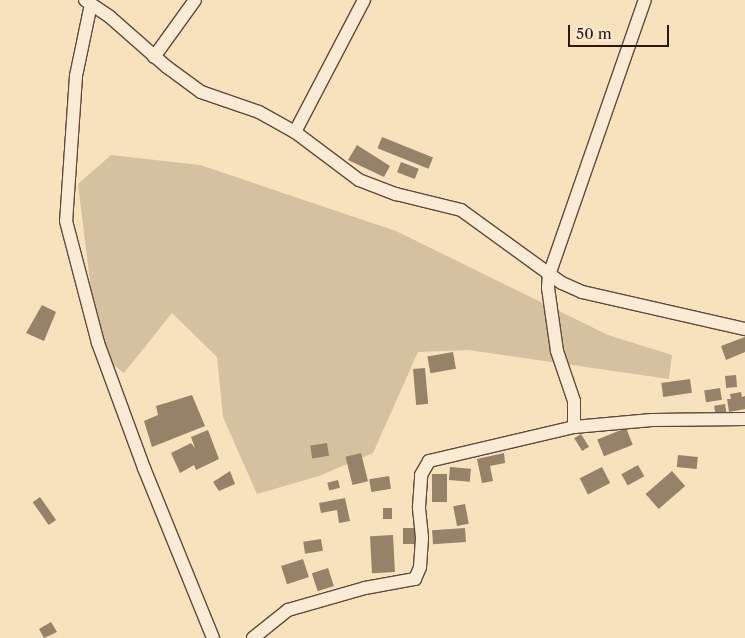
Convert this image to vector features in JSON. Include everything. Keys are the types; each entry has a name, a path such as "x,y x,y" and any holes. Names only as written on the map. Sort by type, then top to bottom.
{"street":[{"path":"154,57 195,0"},
{"path":"295,132 364,0"},
{"path":"574,427 574,401 557,351 548,288 549,275 646,0"},
{"path":"88,2 154,57 201,92 260,112 295,132 360,180 396,194 461,210 549,275 582,292 745,328"},
{"path":"88,2 76,76 66,221 98,342 151,486 213,638"},
{"path":"253,638 288,610 365,588 415,579 420,567 422,537 419,506 421,474 429,461 574,427 652,420 745,419"}],"shaded area":[{"path":"111,155 200,165 396,231 608,335 672,355 669,379 468,350 418,352 373,453 319,476 257,494 223,417 217,357 172,313 124,373 99,354 78,184"}],"building":[{"path":"382,137 433,158 428,169 378,148"},
{"path":"357,145 390,166 384,177 348,160"},
{"path":"401,162 419,169 415,179 397,172"},
{"path":"42,305 56,312 44,341 26,333"},
{"path":"745,337 745,352 726,360 721,346"},
{"path":"453,352 456,369 430,373 427,357"},
{"path":"425,368 428,404 416,405 413,369"},
{"path":"736,375 737,387 726,388 725,376"},
{"path":"690,379 692,393 663,397 661,383"},
{"path":"720,388 722,400 706,402 704,391"},
{"path":"741,392 742,397 745,396 745,409 729,412 727,399 731,399 730,394"},
{"path":"192,395 205,426 152,447 144,421 158,415 156,406"},
{"path":"725,404 727,416 716,418 714,406"},
{"path":"626,428 633,445 604,456 597,440"},
{"path":"208,430 219,459 196,470 194,465 180,473 171,453 191,443 195,448 191,437"},
{"path":"581,434 589,447 582,451 574,438"},
{"path":"327,443 329,456 312,458 310,446"},
{"path":"361,453 368,481 352,485 345,457"},
{"path":"504,453 505,463 490,466 493,481 482,483 477,459"},
{"path":"678,455 698,457 697,469 677,467"},
{"path":"638,465 644,476 628,486 621,474"},
{"path":"450,467 471,469 470,482 449,480"},
{"path":"602,467 610,483 588,494 580,478"},
{"path":"230,471 235,484 219,491 213,482"},
{"path":"672,471 685,486 659,509 646,494"},
{"path":"432,474 447,474 447,502 432,502"},
{"path":"389,476 391,489 371,492 369,479"},
{"path":"338,480 340,488 329,490 327,483"},
{"path":"40,497 56,520 49,525 33,502"},
{"path":"345,498 350,521 339,523 337,510 321,513 319,503"},
{"path":"465,504 469,524 457,526 453,506"},
{"path":"383,508 392,508 392,519 383,519"},
{"path":"403,528 415,528 415,544 403,544"},
{"path":"465,528 466,542 433,544 432,530"},
{"path":"393,535 395,572 372,573 370,536"},
{"path":"321,539 323,551 305,554 303,542"},
{"path":"303,559 309,577 287,584 281,566"},
{"path":"328,568 334,586 318,591 312,573"},
{"path":"51,622 57,632 44,638 39,629"}]}
